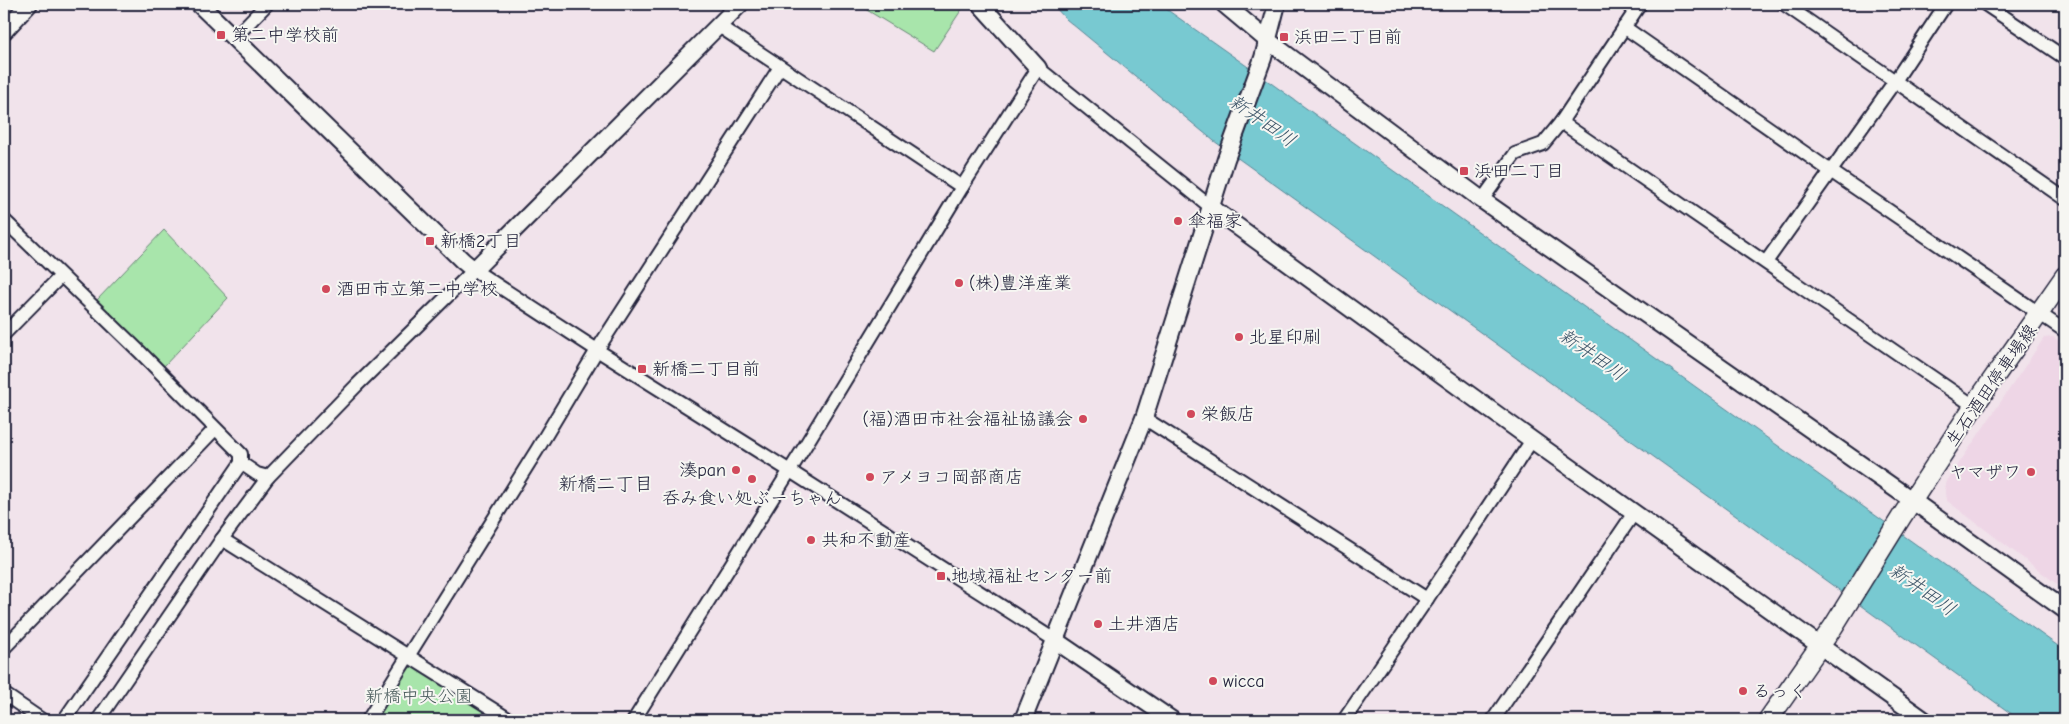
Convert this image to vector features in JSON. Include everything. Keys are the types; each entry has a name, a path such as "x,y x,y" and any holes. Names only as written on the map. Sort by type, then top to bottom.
{"main road":[{"name":"生石酒田停車場線","path":"1768,720 1833,627 1974,406 2065,276"}],"street":[{"path":"4,31 29,4"},
{"path":"198,4 474,270 1056,641 1172,720"},
{"path":"234,38 267,4"},
{"path":"98,720 222,539 268,477 357,385 740,4"},
{"path":"980,4 1038,68 1212,208 1532,440 1924,720"},
{"path":"1224,4 1268,40 1482,200 1908,508 2065,610"},
{"path":"1023,720 1144,418 1212,208 1226,158 1263,58 1277,4"},
{"path":"1482,200 1515,154 1543,144 1561,122 1640,4"},
{"path":"1784,4 2065,199"},
{"path":"1766,262 1832,172 1946,4"},
{"path":"1985,4 2065,58"},
{"path":"719,26 962,188"},
{"path":"1624,27 2065,331"},
{"path":"368,720 538,450 597,350 780,67"},
{"path":"634,720 1038,68"},
{"path":"1561,122 1974,406"},
{"path":"4,220 140,352 241,454 241,463 64,720"},
{"path":"4,334 60,276"},
{"path":"1144,418 1427,599"},
{"path":"4,648 215,428"},
{"path":"1344,720 1532,440"},
{"path":"241,463 257,474 268,477"},
{"path":"1493,720 1634,513"},
{"path":"222,539 510,720"},
{"path":"4,694 42,720"}],"shaded area":[{"path":"2053,337 2065,345 2065,590 1946,500 1945,484 2044,338"}],"green space":[{"path":"857,4 961,4 964,6 934,51"},
{"path":"164,230 228,298 164,366 97,300"},
{"name":"新橋中央公園","path":"416,666 482,706 485,720 374,720 405,669"}],"water":[{"name":"新井田川","path":"1052,4 1159,4 1268,81 2065,651 2065,720 2020,720 1214,141 1066,19"}],"place":[{"name":"第二中学校前","path":"221,35"},
{"name":"浜田二丁目前","path":"1284,37"},
{"name":"浜田二丁目","path":"1464,171"},
{"name":"傘福家","path":"1178,221"},
{"name":"新橋2丁目","path":"430,241"},
{"name":"(株)豊洋産業","path":"959,283"},
{"name":"酒田市立第二中学校","path":"326,289"},
{"name":"北星印刷","path":"1239,337"},
{"name":"新橋二丁目前","path":"642,369"},
{"name":"栄飯店","path":"1191,414"},
{"name":"(福)酒田市社会福祉協議会","path":"1083,419"},
{"name":"湊pan","path":"736,470"},
{"name":"ヤマザワ","path":"2031,472"},
{"name":"アメヨコ岡部商店","path":"870,477"},
{"name":"呑み食い処ぶーちゃん","path":"752,479"},
{"name":"共和不動産","path":"811,540"},
{"name":"地域福祉センター前","path":"941,576"},
{"name":"土井酒店","path":"1098,624"},
{"name":"wicca","path":"1213,681"},
{"name":"るっく","path":"1743,691"}],"district":[{"name":"新橋二丁目","path":"606,483"}]}
